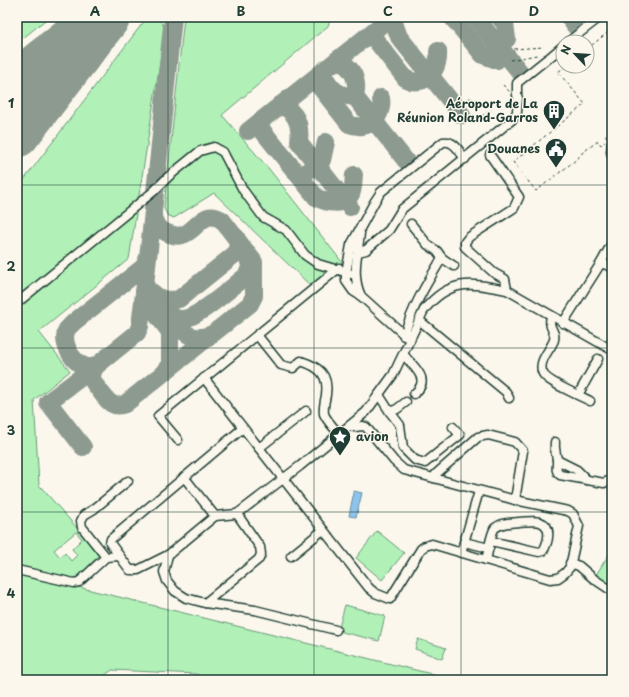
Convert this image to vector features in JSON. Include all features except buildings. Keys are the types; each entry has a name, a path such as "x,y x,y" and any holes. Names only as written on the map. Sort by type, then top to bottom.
{"street":[{"path":"578,34 600,17"},
{"path":"358,252 366,250 389,230 402,209 513,119 517,112 515,96 516,83 555,52"},
{"path":"407,338 353,290 346,281 346,272 351,245 381,192 443,142 448,141 453,143 465,159"},
{"path":"609,142 612,155"},
{"path":"17,303 154,191 168,177 200,151 214,147 224,152 243,190 262,217 286,230 305,255 318,264 355,275"},
{"path":"490,155 519,197 514,208 469,237 465,242 466,247 494,273 505,279 507,290"},
{"path":"411,224 428,245 437,251 442,258 454,266"},
{"path":"361,228 355,275 358,290 361,296"},
{"path":"562,323 612,244"},
{"path":"243,428 111,538 110,543 130,570 134,571 168,555 215,516 237,514 366,412 393,375 404,355 408,323 417,301 442,258"},
{"path":"178,440 158,416 348,260"},
{"path":"601,263 612,267"},
{"path":"407,338 430,302 450,288 460,285 507,290 562,323 612,350"},
{"path":"552,317 550,326 554,335 554,340 542,362 541,368 543,374 550,380 590,401"},
{"path":"419,320 506,392 509,398"},
{"path":"257,335 281,365 293,368 301,361 316,366 321,372 327,385 324,413 339,434"},
{"path":"404,355 420,375 423,383 421,389 414,394"},
{"path":"578,395 598,359"},
{"path":"204,378 369,588 375,593 390,599 421,549 432,544 550,579 558,578 570,567 579,526 573,514 568,511 514,500 404,470 394,461 366,428 363,426 349,426"},
{"path":"379,395 400,425 403,448 415,460 425,463 460,435 453,427"},
{"path":"390,412 406,402"},
{"path":"259,448 306,411"},
{"path":"434,478 436,474 478,437 488,434 516,442 523,451 514,500"},
{"path":"555,442 557,460 556,469 557,473 560,475 604,483 612,479"},
{"path":"557,460 577,470 587,480"},
{"path":"184,477 215,516"},
{"path":"106,556 82,527 81,521 84,515 94,509 128,481"},
{"path":"461,553 479,491"},
{"path":"205,603 259,559 261,554 260,547 237,514"},
{"path":"464,542 490,545 539,552 543,551 546,546 548,532 545,525 541,522 534,521 501,524 494,529 490,545 486,560"},
{"path":"291,556 324,530"},
{"path":"168,555 164,572 167,581 175,591 186,598 205,603 255,610 336,630"},
{"path":"17,570 74,583 79,582 106,556 120,556"},
{"path":"570,563 579,566 594,579 612,591"}],"path":[{"path":"595,43 612,29"},
{"path":"514,48 544,47"},
{"path":"510,60 537,55"},
{"path":"560,74 585,104 513,162 536,191 598,141 601,145 609,142"},
{"path":"503,84 515,96"},
{"path":"469,98 489,105"},
{"path":"471,122 492,110"}],"green space":[{"path":"17,17 49,17 17,43"},
{"path":"151,17 158,20 162,23 165,31 129,259 39,332 70,371 34,400 39,485 100,554 70,585 456,680 206,680 197,674 112,670 98,680 17,679 17,189 145,20","holes":["76,532 82,539 72,549 77,555 71,561 65,553 60,557 54,550"]},
{"path":"184,17 331,17 328,26 222,115 269,169 342,262 315,290 214,193 174,218 167,215 164,208"},
{"path":"377,531 404,553 382,580 356,558"},
{"path":"612,549 612,586 596,575"},
{"path":"345,605 385,616 379,641 338,631"},
{"path":"418,639 446,648 442,659 415,649"}],"water":[{"path":"354,491 362,493 356,517 349,516"}],"taxiway":[{"path":"148,257 145,265 141,269 67,329 65,334 66,345 71,356 79,364 87,367 96,366 137,333 140,326 145,287 173,17"},
{"path":"248,131 391,17"},
{"path":"392,17 399,37 462,115"},
{"path":"452,17 483,55 497,60"},
{"path":"475,17 520,72"},
{"path":"499,17 505,24 507,39"},
{"path":"569,17 575,26"},
{"path":"375,30 372,34 374,38 406,79 419,81 430,76 437,65 438,51"},
{"path":"337,60 347,66 354,75 356,85 355,97"},
{"path":"323,71 325,77 334,90 344,95 355,97 406,161"},
{"path":"320,87 349,124 356,126 368,124 377,117 380,111 381,98"},
{"path":"280,105 294,115 297,120 299,130 299,142 350,207"},
{"path":"257,124 316,197 335,203 344,201 352,192 354,175"},
{"path":"309,170 322,160 326,142"},
{"path":"153,211 154,219 159,228 172,235 185,234 206,218 216,217 222,220 254,262 254,296 250,304 166,371"},
{"path":"152,292 158,297 164,299 179,299 235,254 238,245 236,237"},
{"path":"165,310 172,316 179,319 188,318 196,314 214,302 245,277 250,268 248,259"},
{"path":"96,366 93,371 92,379 110,403 117,405 125,404 166,371 170,362 170,332 147,302 144,292"},
{"path":"168,313 181,329 190,336 202,337 210,335"},
{"path":"83,447 48,402 96,366"}],"runway":[{"path":"17,135 108,17"},
{"path":"17,82 69,40"}],"place":[{"name":"Aéroport de La Réunion Roland-Garros","path":"554,130"},
{"name":"Douanes","path":"556,168"},
{"name":"avion","path":"340,456"}]}
